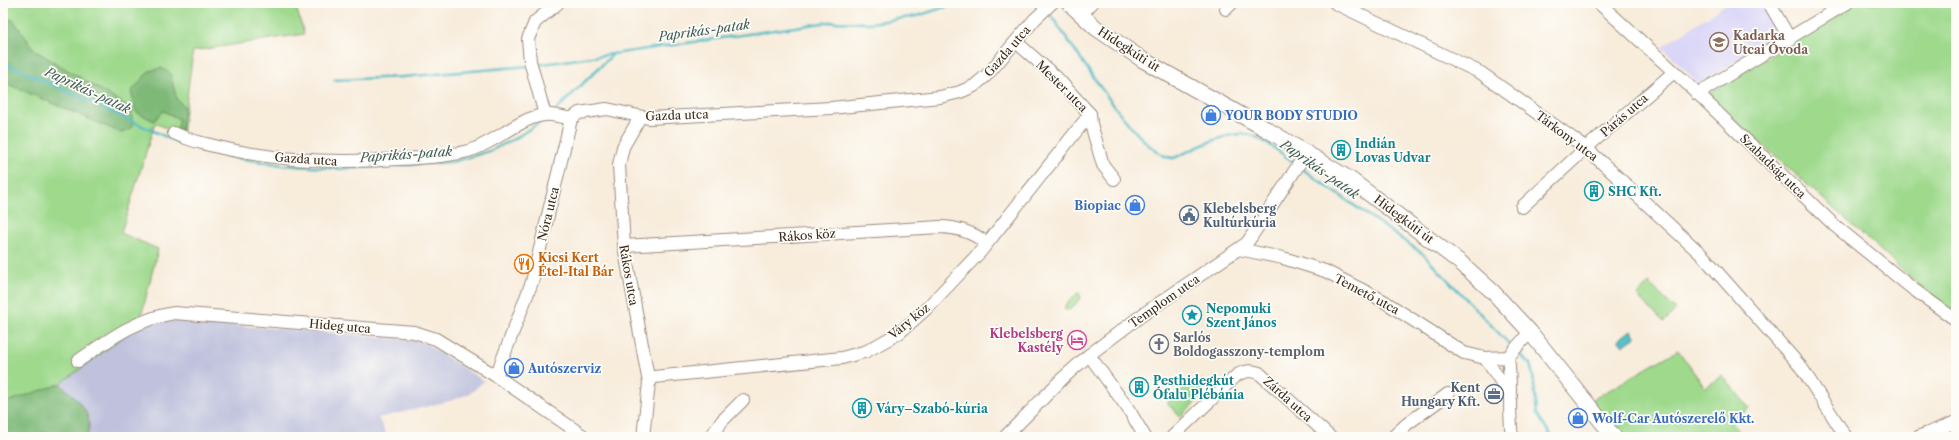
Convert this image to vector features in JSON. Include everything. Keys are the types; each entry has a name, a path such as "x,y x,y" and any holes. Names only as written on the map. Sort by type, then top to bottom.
{"main road":[{"name":"Hidegkúti út","path":"1069,3 1081,15 1112,40 1143,60 1376,198 1461,263 1493,292 1530,332 1614,437"}],"street":[{"path":"558,3 535,22 530,31 528,39 530,61 550,116 571,119"},
{"path":"1081,15 1092,3"},
{"name":"Tárkony utca","path":"1335,3 1481,73 1586,148 1713,268 1802,367 1846,437"},
{"name":"Szabadság utca","path":"1599,3 1674,72 1834,225 1913,289 1956,320"},
{"path":"1769,3 1790,39"},
{"path":"1697,94 1790,39 1847,3"},
{"name":"Gazda utca","path":"571,119 579,113 607,109 648,118 830,108 940,97 960,92 974,86 987,75 1048,7"},
{"name":"Mester utca","path":"1016,42 1056,77 1090,114 1091,124 1104,165 1114,179"},
{"name":"Párás utca","path":"1522,207 1586,148 1674,72"},
{"name":"Váry köz","path":"649,383 654,377 842,358 867,351 899,333 926,309 987,243 1090,114"},
{"name":"Gazda utca","path":"174,133 211,146 250,154 295,160 362,162 450,155 468,151 493,141 533,118 550,116"},
{"name":"Rákos utca","path":"640,117 620,156 624,246 649,383 643,437"},
{"name":"Nóra utca","path":"496,376 532,282 571,119"},
{"name":"Templom utca","path":"1005,437 1063,378 1089,355 1142,315 1240,249 1246,243 1305,156"},
{"name":"Rákos köz","path":"624,246 940,227 952,227 966,232 987,243"},
{"name":"Temető utca","path":"1240,249 1283,258 1325,271 1382,300 1419,323 1452,348 1474,357 1485,358 1512,351"},
{"name":"Hideg utca","path":"78,361 120,332 142,321 174,313 196,313 414,332 436,339 496,376 585,437"},
{"path":"1512,437 1510,374 1512,351 1530,332"},
{"path":"1089,355 1129,410 1145,437"},
{"path":"1485,358 1511,396"},
{"name":"Zárda utca","path":"1172,437 1233,378 1244,371 1259,373 1330,437"},
{"path":"1393,437 1448,394"},
{"path":"711,437 722,422 743,400"},
{"path":"1918,437 1956,422"}],"shaded area":[{"name":"Kadarka Utcai Óvoda","path":"1728,3 1763,3 1782,34 1699,84 1662,47"},
{"path":"171,320 397,338 423,342 484,381 471,393 450,401 378,418 388,437 72,437 60,384 139,325"}],"green space":[{"path":"3,3 295,3 304,34 193,51 182,135 155,123 121,233 158,249 139,325 60,384 72,437 3,437 3,82 122,133 131,109 34,50 14,21 3,16"},
{"path":"1857,3 1956,3 1956,315 1921,287 1732,117 1712,103 1709,96 1711,92"},
{"path":"3,16 14,21 34,50 132,109 132,128 122,133 3,82"},
{"path":"161,68 170,73 177,100 184,106 181,131 177,130 179,119 163,111 154,121 136,112 131,92 149,71"},
{"path":"1649,283 1676,310 1664,322 1637,296"},
{"path":"1079,293 1081,298 1070,310 1065,309 1065,306 1076,294"},
{"path":"1678,350 1705,388 1722,375 1749,408 1732,422 1743,437 1623,437 1607,421 1592,400"},
{"path":"1193,380 1205,393 1180,417 1167,403"},
{"path":"60,384 78,400 86,414 89,421 87,437 58,437 53,434 43,433 24,437 3,437 3,403"}],"water":[{"path":"1631,330 1636,337 1623,346 1618,340"}],"waterway":[{"name":"Paprikás-patak","path":"555,111 613,54 829,22 871,23 917,16 958,3"},
{"name":"Paprikás-patak","path":"1048,12 1125,120 1143,140 1160,153 1174,158 1204,144 1226,136 1247,134 1256,137 1276,149 1295,163"},
{"path":"536,65 613,54"},
{"name":"Paprikás-patak","path":"3,62 175,141 231,157 282,165 341,169 452,162 490,151 516,138 543,120"},
{"path":"334,80 402,77 529,66"},
{"name":"Paprikás-patak","path":"1301,168 1423,254 1512,347"},
{"name":"Paprikás-patak","path":"1517,352 1530,364 1533,376 1537,414 1552,437"}],"place":[{"name":"Kadarka Utcai Óvoda","path":"1719,42"},
{"name":"YOUR BODY STUDIO","path":"1211,115"},
{"name":"Indián Lovas Udvar","path":"1341,150"},
{"name":"SHC Kft.","path":"1594,191"},
{"name":"Biopiac","path":"1135,205"},
{"name":"Klebelsberg Kultúrkúria","path":"1189,215"},
{"name":"Kicsi Kert Étel-Ital Bár","path":"524,264"},
{"name":"Nepomuki Szent János","path":"1192,315"},
{"name":"Klebelsberg Kastély","path":"1077,340"},
{"name":"Sarlós Boldogasszony-templom","path":"1159,344"},
{"name":"Autószerviz","path":"514,368"},
{"name":"Pesthidegkút Ófalu Plébánia","path":"1139,387"},
{"name":"Kent Hungary Kft.","path":"1494,394"},
{"name":"Váry–Szabó-kúria","path":"862,408"},
{"name":"Wolf-Car Autószerelő Kkt.","path":"1578,418"}]}
